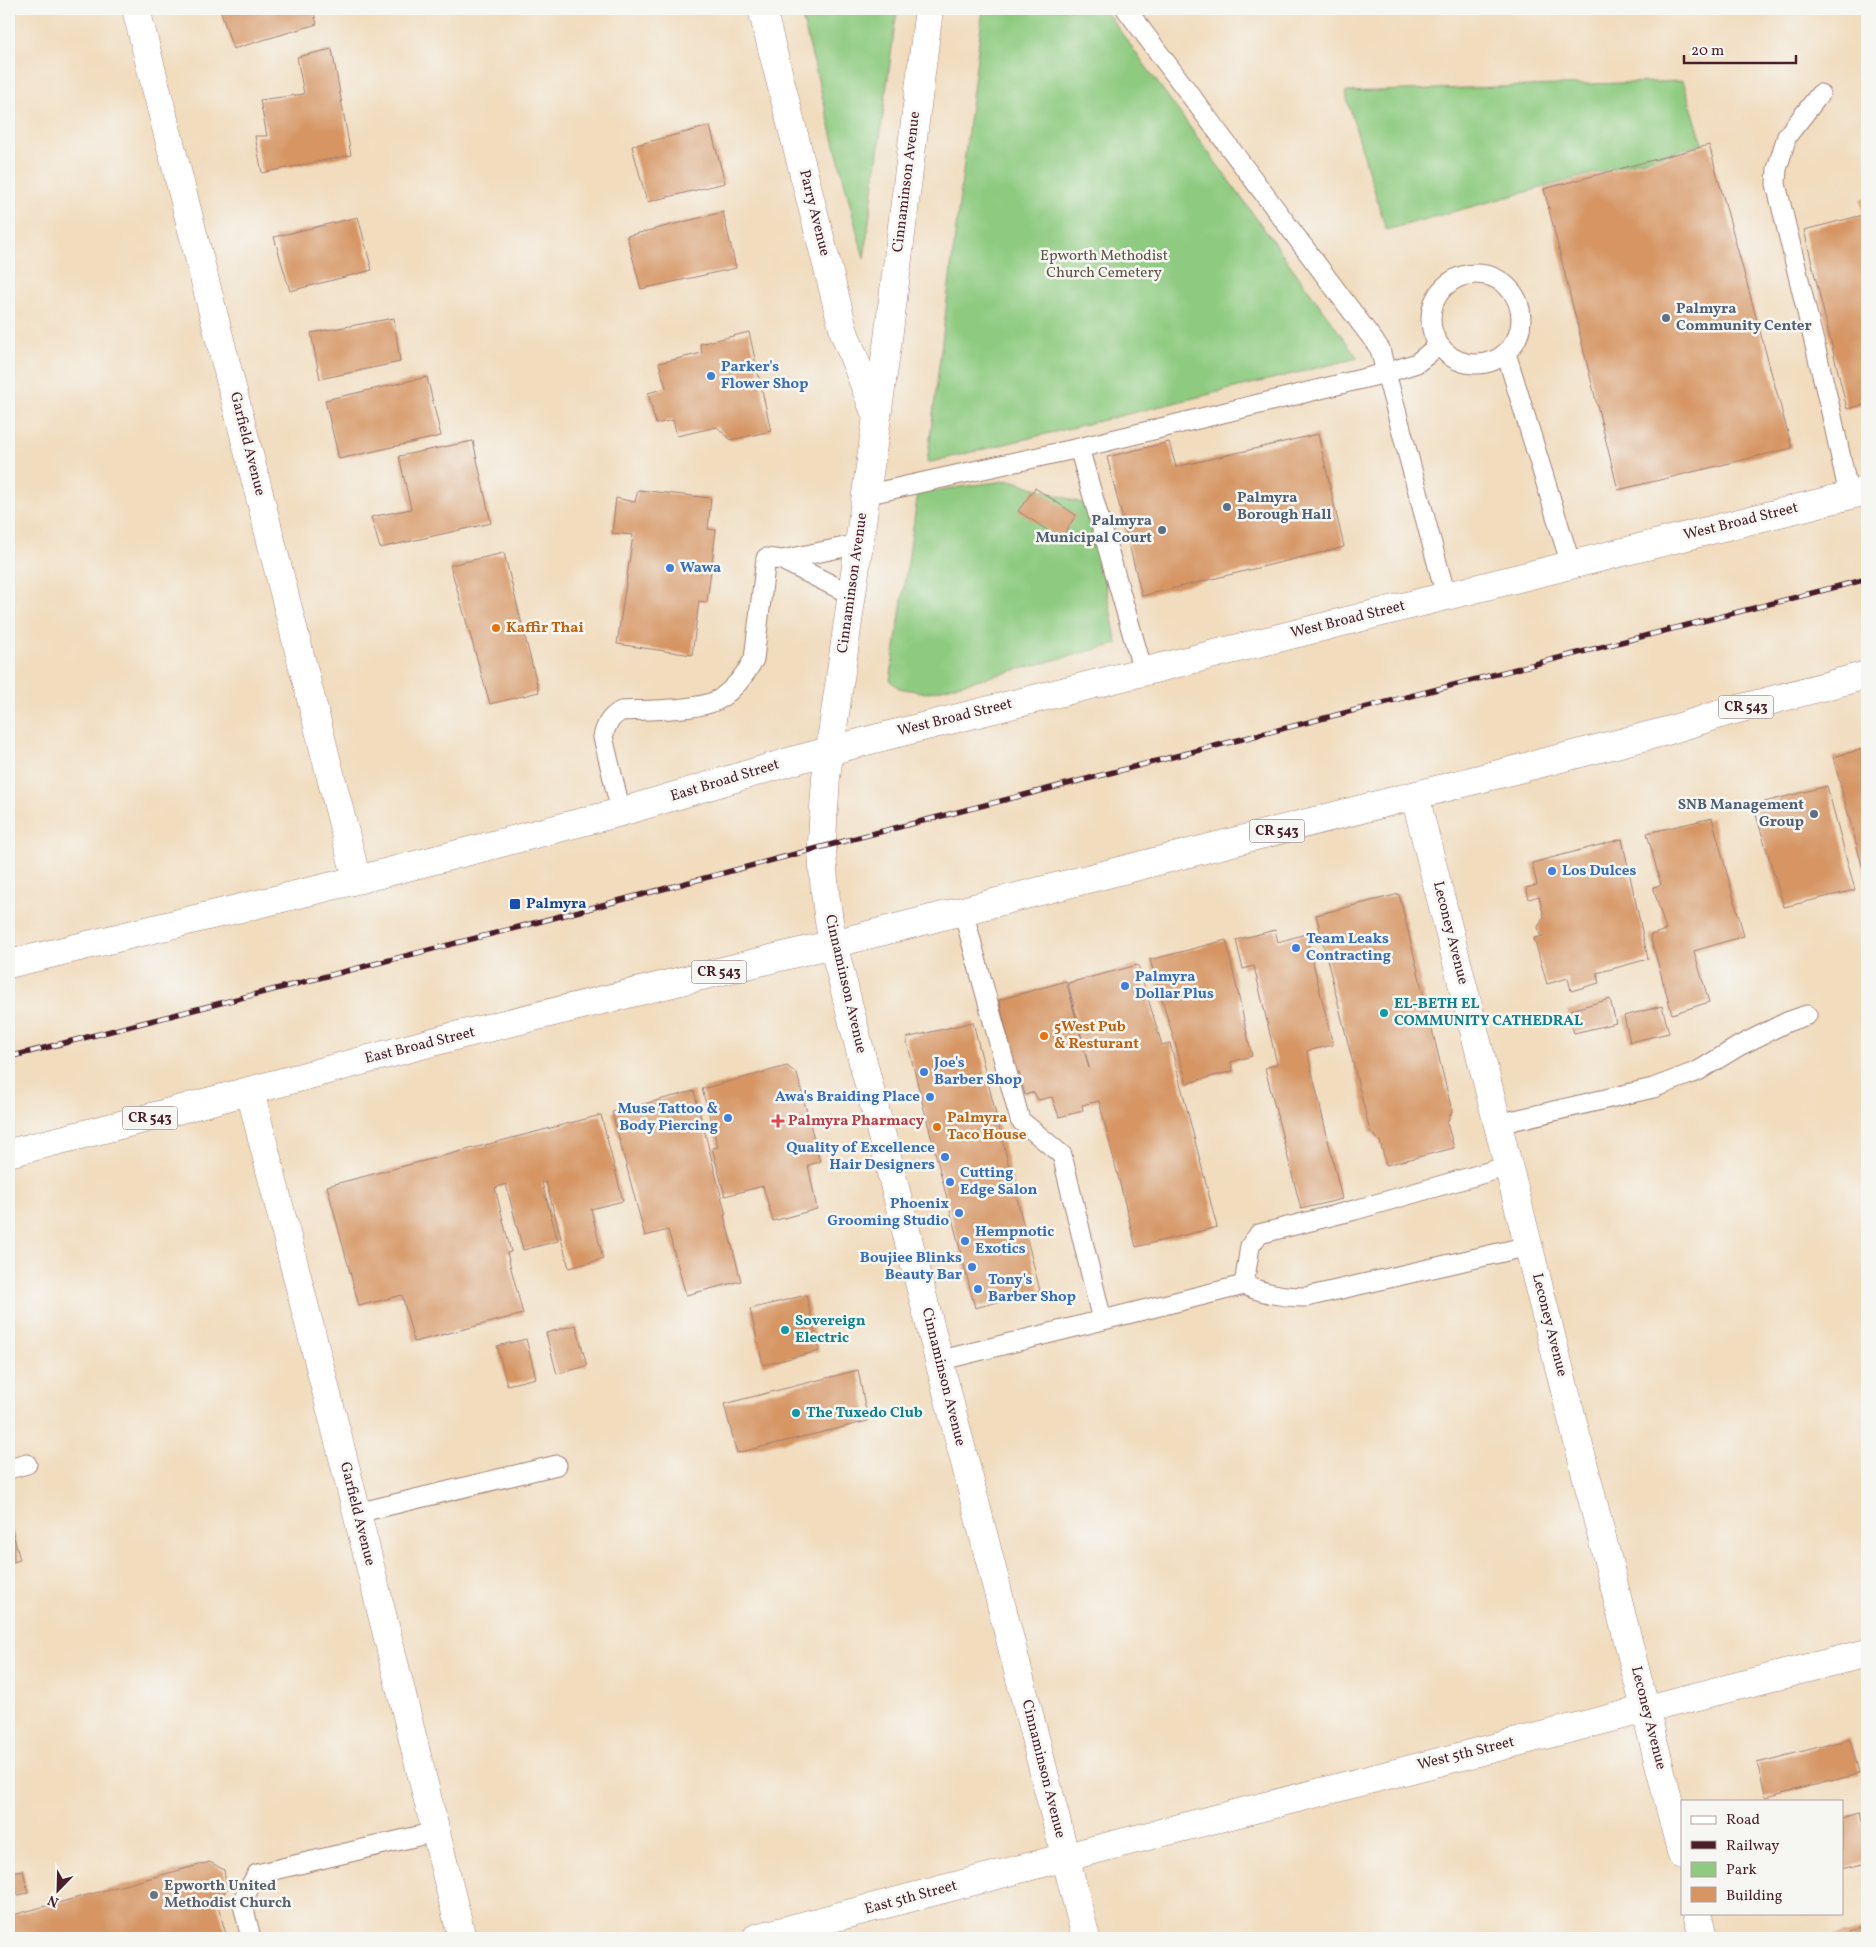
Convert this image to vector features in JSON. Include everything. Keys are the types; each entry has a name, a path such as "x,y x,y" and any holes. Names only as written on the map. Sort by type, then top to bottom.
{"street":[{"name":"Garfield Avenue","path":"136,9 357,880"},
{"name":"Parry Avenue","path":"762,9 844,332 876,415"},
{"name":"Cinnaminson Avenue","path":"929,9 895,284 826,776 822,847 827,914 938,1361 1086,1938"},
{"name":"West Broad Street","path":"829,750 1858,493"},
{"name":"CR 543","path":"833,944 1667,731 1727,712 1867,675"},
{"name":"East Broad Street","path":"9,964 357,880 622,812 829,750"},
{"name":"Leconey Avenue","path":"1415,796 1681,1851"},
{"name":"East Broad Street","path":"9,1153 458,1035 833,944"},
{"name":"Garfield Avenue","path":"250,1090 462,1938"},
{"name":"West 5th Street","path":"1066,1857 1867,1653"},
{"name":"East 5th Street","path":"756,1938 1066,1857"},
{"path":"1697,1914 1703,1938"}],"lane":[{"path":"1126,9 1380,349 1446,596"},
{"path":"1820,94 1787,136 1777,169 1776,184 1831,412 1858,493"},
{"path":"1482,273 1497,278 1509,286 1518,299 1522,314 1521,328 1516,342 1506,354 1493,362 1463,363 1450,356 1439,345 1432,331 1430,316 1434,301 1442,288 1453,279 1467,274 1482,273"},
{"path":"865,495 1079,448 1386,373 1417,363 1439,345"},
{"path":"1506,354 1571,565"},
{"path":"1079,448 1143,671"},
{"path":"622,812 603,737 606,725 612,716 621,711 700,706 720,699 738,683 754,659 766,558 782,560 859,544"},
{"path":"782,560 852,595"},
{"path":"963,911 1020,1120 1062,1155 1102,1320"},
{"path":"1498,1124 1653,1088 1698,1071 1739,1046 1787,1022 1807,1015"},
{"path":"1244,1285 1250,1246 1259,1234 1355,1210 1508,1166"},
{"path":"938,1361 1244,1285 1261,1293 1282,1297 1306,1297 1529,1246"},
{"path":"9,1469 27,1464"},
{"path":"357,1513 557,1465"},
{"path":"252,1938 242,1900 258,1874 435,1832"}],"green space":[{"path":"800,9 897,9 864,259"},
{"name":"Epworth Methodist Church Cemetery","path":"983,9 1104,9 1358,358 927,463"},
{"path":"1683,81 1703,144 1386,230 1345,92"},
{"path":"1011,480 1090,506 1117,644 926,693 899,688 890,681 918,493"}],"building":[{"path":"220,9 313,9 317,24 233,49"},
{"path":"332,49 351,155 262,173 255,136 267,136 260,100 304,94 297,57"},
{"path":"710,126 725,183 647,202 632,146"},
{"name":"Palmyra Community Center","path":"1709,145 1792,448 1618,490 1544,189"},
{"path":"1867,198 1867,404 1847,409 1804,230 1863,215 1860,199"},
{"path":"723,212 736,268 641,289 627,236"},
{"path":"358,217 372,270 290,291 274,237"},
{"path":"394,318 400,362 320,379 311,333"},
{"name":"Parker's Flower Shop","path":"749,332 771,431 731,440 717,427 677,436 673,420 656,424 648,393 666,388 659,363 702,353 700,344"},
{"path":"427,377 441,436 339,459 325,400"},
{"name":"Palmyra Borough Hall","path":"1318,434 1344,547 1142,596 1107,457 1169,442 1176,467"},
{"path":"473,441 491,523 380,548 371,517 411,509 399,456"},
{"path":"1035,488 1076,515 1061,539 1018,511"},
{"name":"Wawa","path":"638,490 711,498 708,529 716,530 707,602 699,601 692,655 617,644 633,535 612,533 616,498 635,502"},
{"name":"Kaffir Thai","path":"504,553 539,692 490,704 450,565"},
{"path":"1867,748 1867,884 1833,757"},
{"path":"1827,786 1855,890 1784,907 1753,805"},
{"path":"1712,818 1744,936 1694,951 1709,1002 1672,1014 1650,935 1666,930 1653,887 1661,885 1647,833"},
{"path":"1622,839 1648,959 1597,973 1599,983 1571,991 1568,978 1547,984 1534,938 1544,936 1540,935 1538,927 1544,917 1539,896 1529,899 1526,888 1537,885 1532,863"},
{"name":"EL-BETH EL COMMUNITY CATHEDRAL","path":"1399,894 1452,1111 1447,1123 1454,1148 1386,1165 1380,1141 1370,1131 1316,915"},
{"path":"1275,930 1278,942 1306,934 1333,1045 1307,1051 1342,1199 1301,1209 1265,1068 1277,1064 1254,966 1243,969 1236,940"},
{"path":"1226,940 1252,1056 1231,1062 1233,1071 1187,1083 1150,960"},
{"path":"1138,965 1162,1045 1170,1043 1217,1227 1136,1247 1099,1101 1082,1105 1083,1111 1059,1117 1052,1097 1038,1100 1034,1092 1025,1095 1019,1072 1016,1073 999,1000 1066,981 1089,1068 1068,983"},
{"path":"1610,999 1616,1023 1574,1033 1567,1011"},
{"path":"1662,1006 1669,1033 1630,1042 1624,1016"},
{"path":"973,1022 1040,1291 975,1308 906,1038"},
{"name":"Palmyra Pharmacy","path":"787,1066 797,1074 820,1162 808,1165 817,1209 773,1221 763,1186 725,1196 712,1148 718,1147 702,1089"},
{"path":"694,1091 741,1281 686,1295 668,1230 645,1236 612,1112"},
{"path":"601,1115 623,1201 591,1209 603,1259 569,1268 546,1182 542,1183 558,1241 523,1250 506,1184 495,1188 511,1252 507,1253 523,1314 414,1342 402,1295 359,1306 327,1186"},
{"name":"Sovereign Electric","path":"806,1295 819,1351 763,1365 750,1309"},
{"path":"576,1325 587,1366 557,1374 546,1333"},
{"path":"526,1339 536,1378 507,1385 497,1346"},
{"name":"The Tuxedo Club","path":"858,1370 868,1421 737,1453 724,1404"},
{"path":"9,1519 20,1560 9,1563"},
{"path":"1850,1739 1859,1774 1766,1797 1757,1763"},
{"path":"1860,1813 1867,1841 1867,1862 1844,1868 1844,1817"},
{"name":"Epworth United Methodist Church","path":"210,1862 224,1870 227,1889 217,1902 227,1938 9,1938 9,1916"},
{"path":"23,1870 28,1893 9,1897 9,1872"},
{"path":"1867,1928 1867,1938 1826,1938"}],"railway":[{"path":"9,1057 1867,579"}],"place":[{"name":"Palmyra Community Center","path":"1666,318"},
{"name":"Parker's Flower Shop","path":"711,376"},
{"name":"Palmyra Borough Hall","path":"1227,507"},
{"name":"Palmyra Municipal Court","path":"1162,530"},
{"name":"Wawa","path":"670,568"},
{"name":"Kaffir Thai","path":"496,628"},
{"name":"SNB Management Group","path":"1814,814"},
{"name":"Los Dulces","path":"1552,871"},
{"name":"Palmyra","path":"515,904"},
{"name":"Team Leaks Contracting","path":"1296,948"},
{"name":"Palmyra Dollar Plus","path":"1125,986"},
{"name":"EL-BETH EL COMMUNITY CATHEDRAL","path":"1384,1013"},
{"name":"5West Pub & Resturant","path":"1044,1036"},
{"name":"Joe's Barber Shop","path":"924,1072"},
{"name":"Awa's Braiding Place","path":"930,1097"},
{"name":"Muse Tattoo & Body Piercing","path":"728,1118"},
{"name":"Palmyra Pharmacy","path":"778,1121"},
{"name":"Palmyra Taco House","path":"937,1127"},
{"name":"Quality of Excellence Hair Designers","path":"945,1157"},
{"name":"Cutting Edge Salon","path":"950,1182"},
{"name":"Phoenix Grooming Studio","path":"959,1213"},
{"name":"Hempnotic Exotics","path":"965,1241"},
{"name":"Boujiee Blinks Beauty Bar","path":"972,1267"},
{"name":"Tony's Barber Shop","path":"978,1289"},
{"name":"Sovereign Electric","path":"785,1330"},
{"name":"The Tuxedo Club","path":"796,1413"},
{"name":"Epworth United Methodist Church","path":"154,1895"}]}
